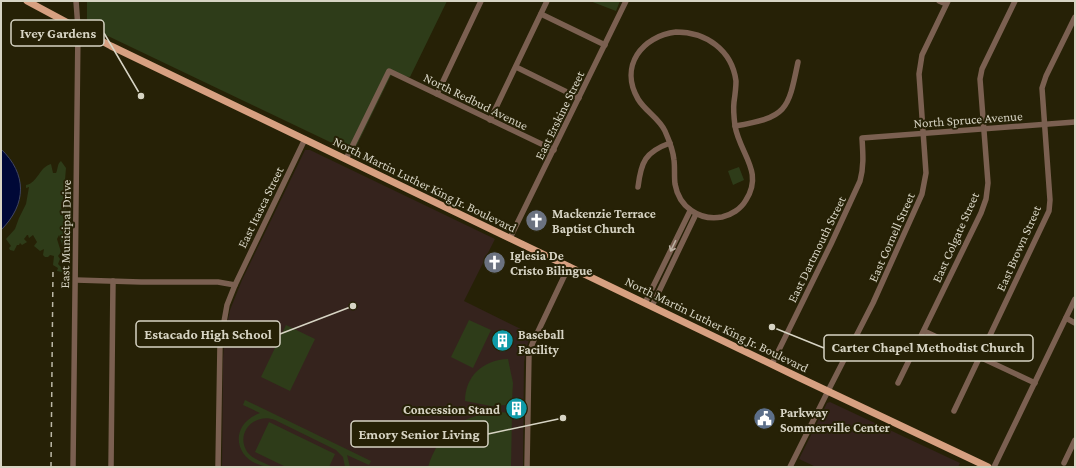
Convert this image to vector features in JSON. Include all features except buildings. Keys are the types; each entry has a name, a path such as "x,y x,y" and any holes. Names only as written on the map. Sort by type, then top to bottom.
{"main road":[{"name":"North Martin Luther King Jr. Boulevard","path":"27,1 111,46 988,467"}],"street":[{"name":"East Municipal Drive","path":"73,467 78,28 76,1"},
{"path":"437,94 481,1"},
{"path":"490,120 547,1"},
{"name":"East Erskine Street","path":"510,238 626,1"},
{"path":"939,1 947,3"},
{"name":"East Colgate Street","path":"898,383 981,213 986,198 988,183 981,73 1015,1"},
{"name":"East Cornell Street","path":"790,467 873,303 922,194 926,173 919,74 920,64 922,55 947,3"},
{"path":"541,14 605,45"},
{"name":"East Brown Street","path":"954,411 1049,211 1050,200 1042,95 1043,83 1075,17"},
{"path":"676,32 695,34 713,42 723,52 731,66 736,82 734,105 736,126 740,143 752,171 750,195 742,206 728,215 712,218 696,214 690,211 677,192 675,182 675,161 664,129 637,98 630,79 632,66 636,57 646,44 663,34 676,32"},
{"path":"736,126 765,120 777,114 785,107 791,95 798,62"},
{"path":"516,67 579,98"},
{"name":"North Redbud Avenue","path":"346,159 389,71 554,150"},
{"name":"North Spruce Avenue","path":"862,138 1075,122"},
{"name":"East Dartmouth Street","path":"772,364 860,181 864,163 862,138"},
{"name":"East Itasca Street","path":"235,284 305,139"},
{"path":"638,187 641,169 648,156 658,148 670,144"},
{"path":"649,305 690,211"},
{"path":"649,305 696,214"},
{"path":"527,467 529,352 570,266"},
{"path":"76,280 218,282 235,284 227,305 220,344 218,467"},
{"path":"111,467 113,281"},
{"path":"994,467 1075,299"},
{"path":"1066,318 1075,323"},
{"path":"924,331 1035,383"},
{"path":"1064,463 1075,440"}],"shaded area":[{"path":"1,149 16,169 20,189 16,210 1,230"},
{"path":"305,150 310,150 495,239 464,301 531,334 524,362 523,467 222,467 223,358 225,333 230,310 242,280"},
{"path":"830,402 960,463 958,467 816,467 799,459 827,403"}],"green space":[{"path":"87,1 447,1 410,77 391,75 353,153 87,26"},
{"path":"590,1 620,1 616,11"},
{"path":"61,161 66,168 65,185 67,189 64,194 67,204 66,208 68,218 66,220 66,252 63,257 61,257 64,250 59,235 57,239 61,252 58,256 60,259 58,264 63,269 62,272 57,271 58,268 53,265 54,256 50,255 45,257 43,255 44,249 40,251 34,246 37,242 33,235 29,238 27,235 24,239 27,242 22,245 20,243 17,245 14,251 10,250 9,248 11,246 6,239 15,229 26,204 29,187 26,188 26,185 30,184 44,168 51,164 53,173 56,173 58,165"},
{"path":"739,167 744,180 733,185 728,171"},
{"path":"469,320 491,330 473,368 451,357"},
{"path":"286,325 315,339 290,391 261,377"},
{"path":"508,359 513,383 512,400 506,405 491,406 465,401 468,384 477,371 491,362"},
{"path":"245,400 371,461 369,465 347,455 350,467 345,467 343,457 336,450 275,420 267,418 260,419 248,426 243,439 244,446 250,455 273,467 260,465 250,460 243,453 239,436 242,427 249,419 260,413 243,405"},
{"path":"498,412 512,413 511,467 428,467 432,455 445,435 463,421 485,414"},
{"path":"269,422 335,454 329,467 286,467 255,452"}],"railway":[{"path":"51,467 53,270"}],"place":[{"name":"Ivey Gardens","path":"141,96"},
{"name":"Mackenzie Terrace Baptist Church","path":"537,220"},
{"name":"Iglesia De Cristo Bilingue","path":"494,262"},
{"name":"Estacado High School","path":"353,306"},
{"name":"Carter Chapel Methodist Church","path":"772,327"},
{"name":"Baseball Facility","path":"503,341"},
{"name":"Concession Stand","path":"516,409"},
{"name":"Emory Senior Living","path":"563,418"},
{"name":"Parkway Sommerville Center","path":"765,419"}]}
